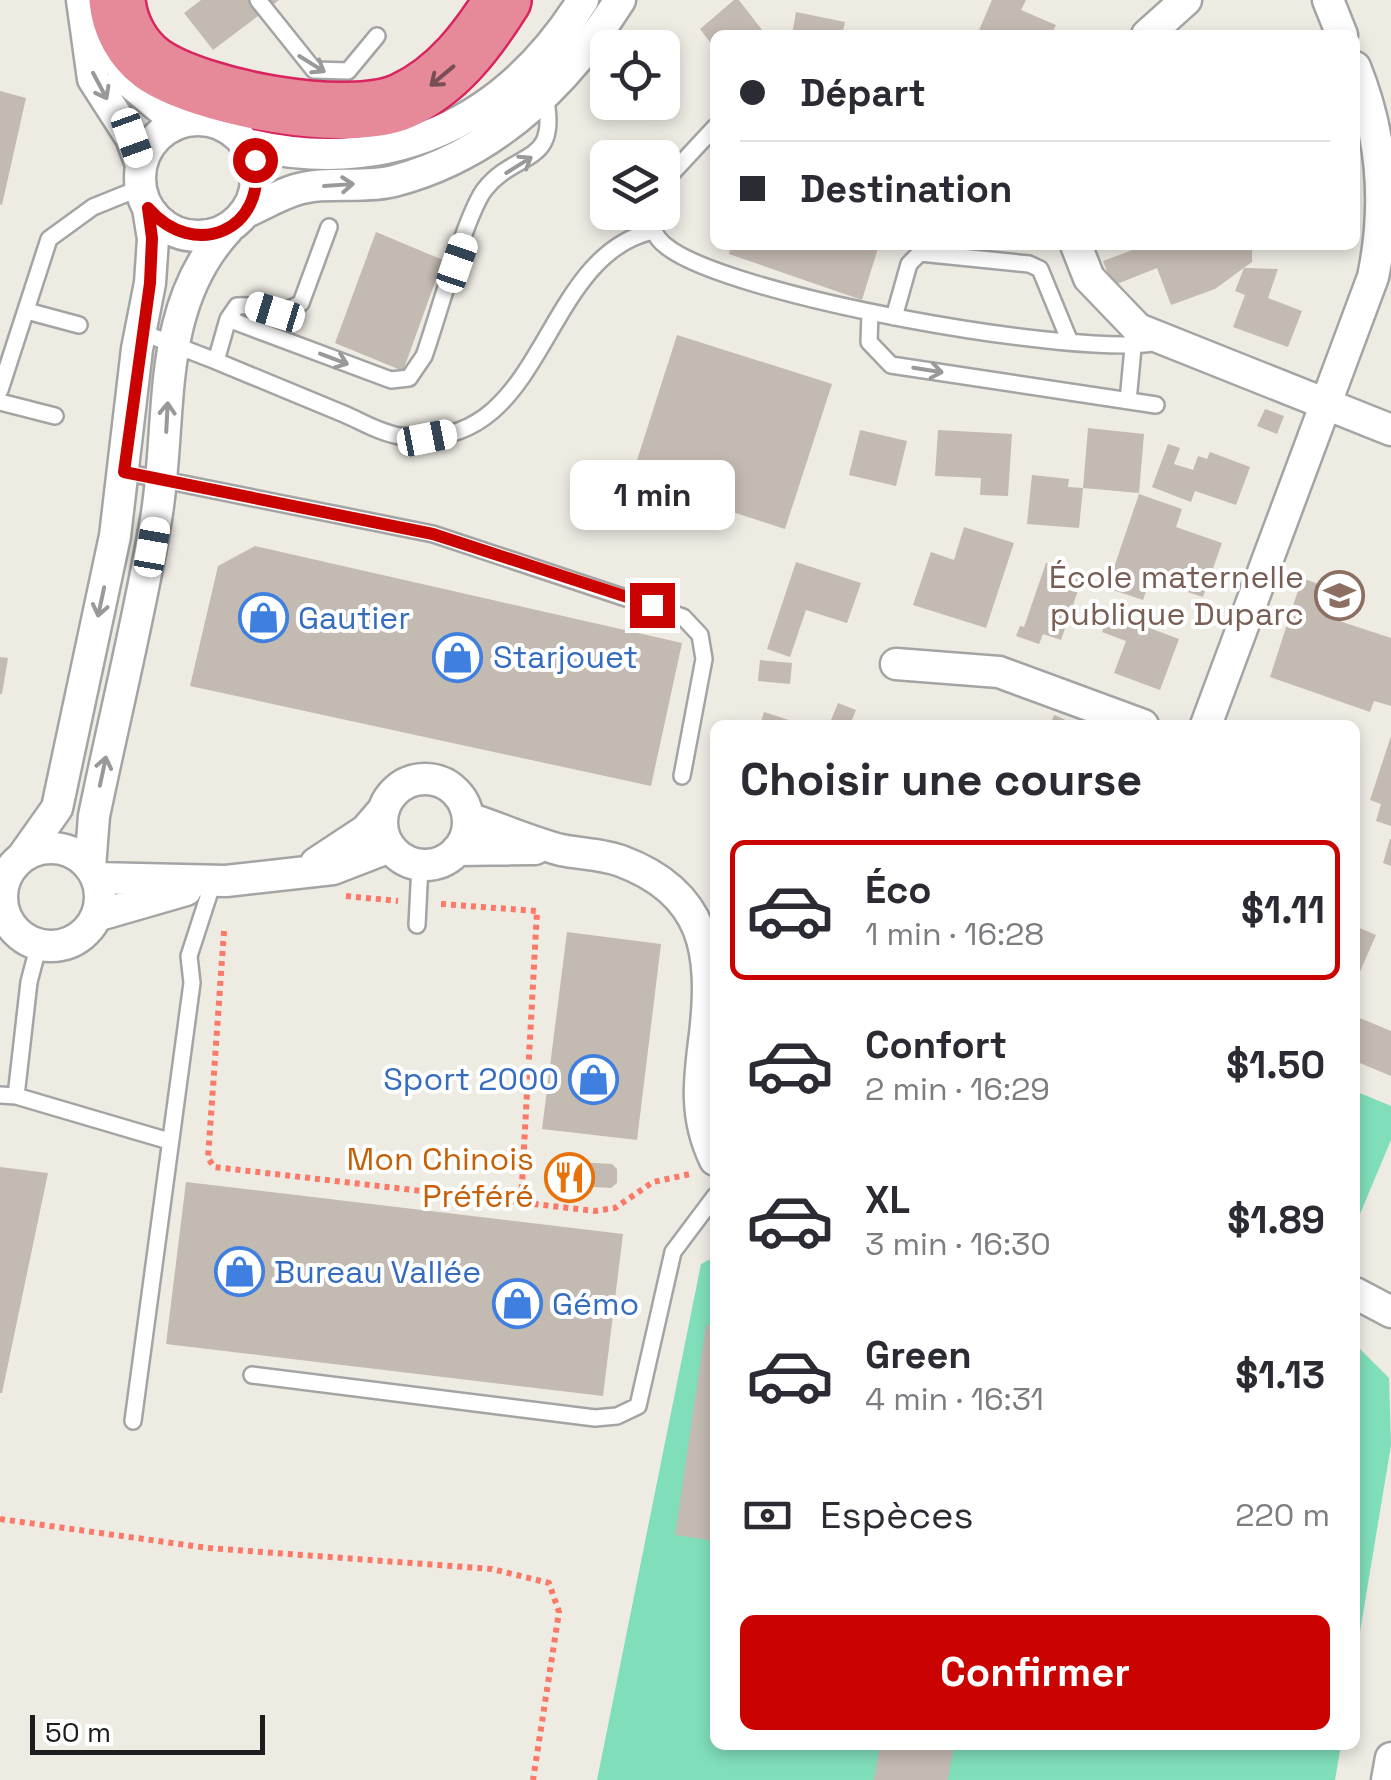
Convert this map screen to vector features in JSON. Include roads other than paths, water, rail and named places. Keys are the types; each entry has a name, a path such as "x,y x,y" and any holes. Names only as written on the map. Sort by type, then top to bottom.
{"highway":[{"path":"117,0 118,18 132,44 153,65 202,86 312,112 351,112 400,103 436,83 458,62 503,0"}],"street":[{"path":"82,0 93,79 132,138 143,187 151,268 115,536 57,808 6,877 1,903 14,930 40,944 73,940 96,916 100,904 93,872 94,816 163,481 172,343 184,299 205,254 237,220 258,178 247,144"},
{"path":"106,0 105,29 114,59 128,81 178,123"},
{"path":"583,0 520,80 463,122 376,153 313,153 247,144 216,122 178,123 148,147 143,187 175,232 211,235 296,190 390,182 455,160 545,96 592,44 620,0"},
{"path":"1153,30 1186,0"},
{"path":"1328,0 1340,30"},
{"path":"1208,720 1373,277 1383,210 1381,162 1360,85"},
{"path":"1078,250 1089,278 1118,312 1164,341 1391,430"},
{"path":"896,664 999,672 1129,720"},
{"path":"306,870 366,830 401,786 429,779 455,792 468,818 558,849 620,860 659,880 701,931 710,972"},
{"path":"384,809 382,822 390,848 420,865 441,862 457,850 468,818"},
{"path":"23,856 59,848 76,855 93,872 220,882"},
{"path":"96,916 220,882 334,870 390,848"},
{"path":"457,850 558,849"},
{"path":"708,1166 697,1095 710,985"},
{"path":"1387,1780 1391,1758"}],"lane":[{"path":"258,0 314,70 348,71 377,36"},
{"path":"228,319 392,380 409,378 424,356 483,190 540,152 547,138 545,96"},
{"path":"680,165 710,132"},
{"path":"0,390 49,239 92,207 143,187"},
{"path":"216,361 228,319 237,306 252,304 275,312 301,303 329,227"},
{"path":"141,332 397,436 427,438 457,432 491,414 517,387 592,267 631,236 653,231 665,246 691,262 870,314 1132,348 1164,341"},
{"path":"894,317 909,264 920,253 1029,264 1040,269 1070,342"},
{"path":"27,311 79,325"},
{"path":"870,314 869,342 891,365 1156,405"},
{"path":"1128,401 1132,348"},
{"path":"0,402 55,416"},
{"path":"124,472 433,534 683,617 700,634 704,659 682,776"},
{"path":"418,925 420,865"},
{"path":"133,1421 192,983 190,956 220,882"},
{"path":"40,944 8,1096 169,1141"},
{"path":"252,1375 595,1418 618,1416 638,1406 673,1252 710,1203"}],"place":[{"name":"École maternelle publique Duparc","path":"1339,595"},
{"name":"Gautier","path":"263,618"},
{"name":"Starjouet","path":"458,657"},
{"name":"Sport 2000","path":"594,1079"},
{"name":"Mon Chinois Préféré","path":"569,1177"},
{"name":"Bureau Vallée","path":"239,1272"},
{"name":"Gémo","path":"517,1304"}]}
